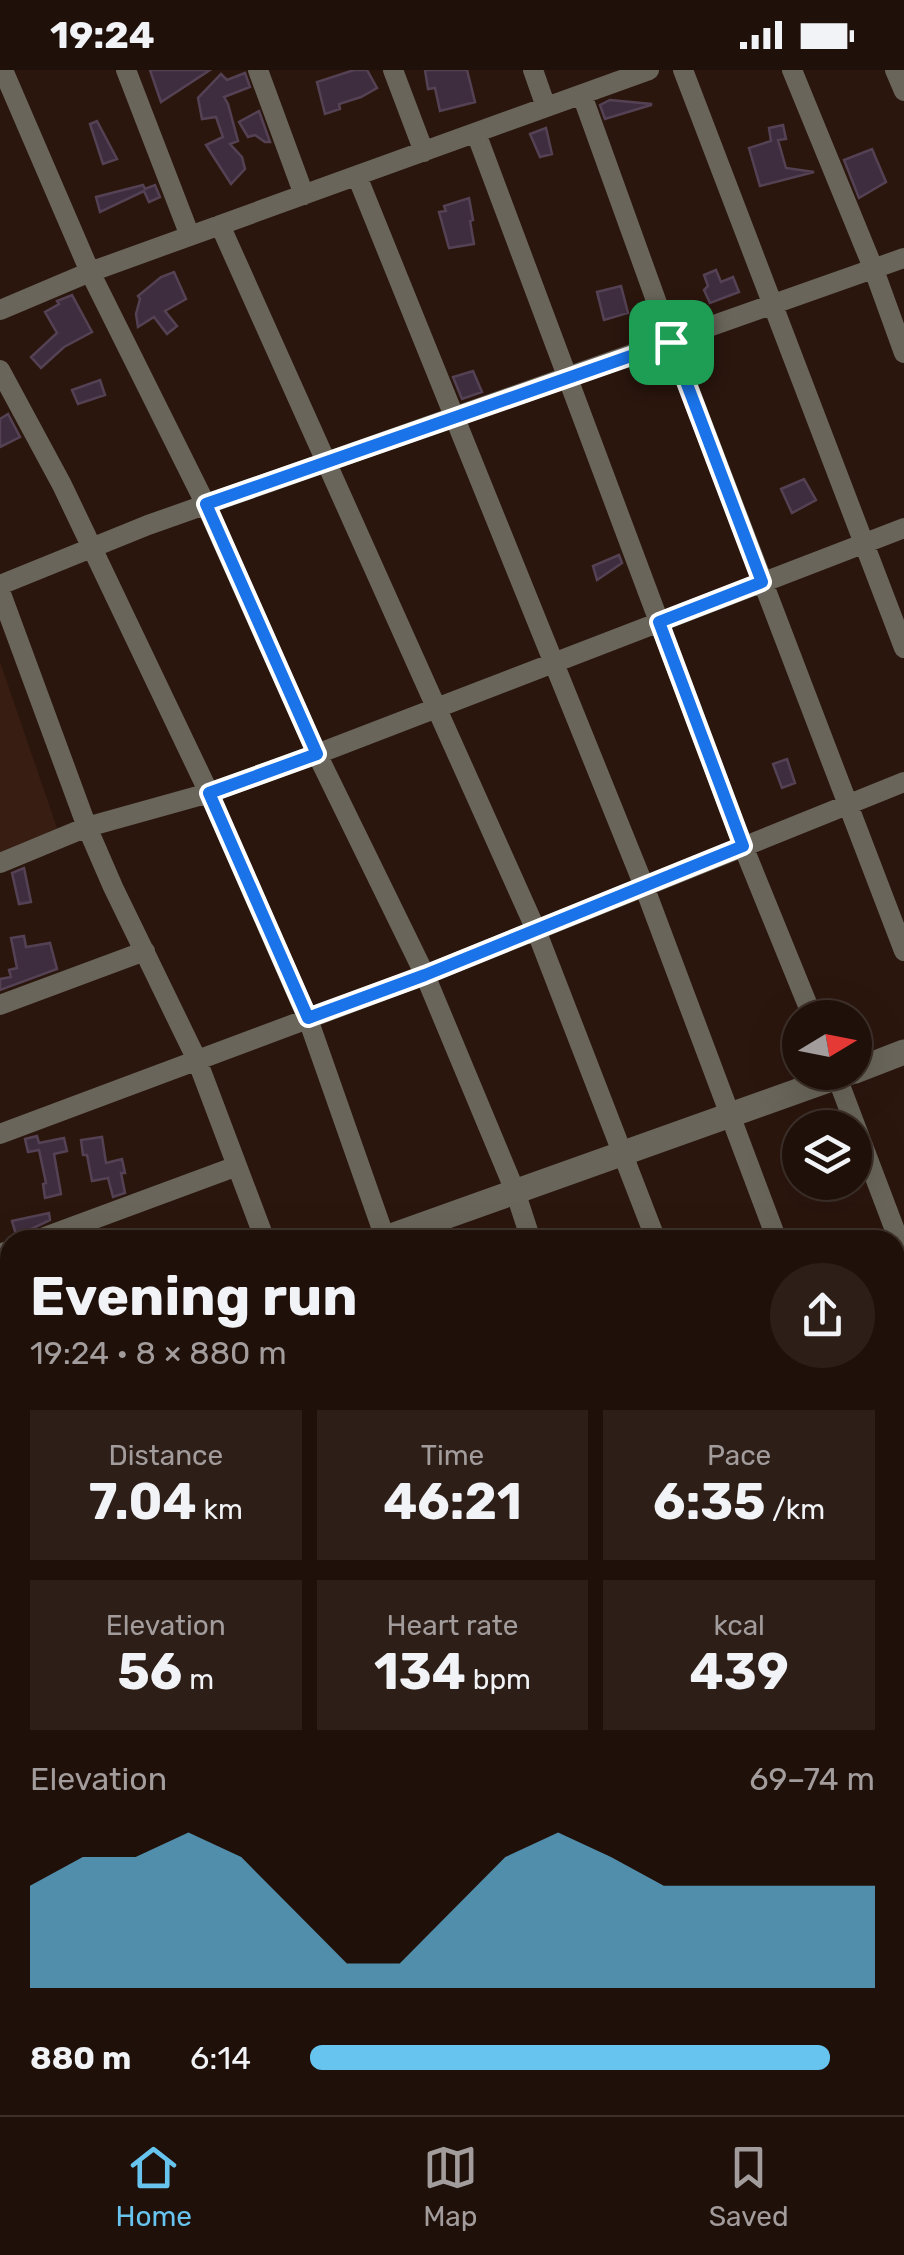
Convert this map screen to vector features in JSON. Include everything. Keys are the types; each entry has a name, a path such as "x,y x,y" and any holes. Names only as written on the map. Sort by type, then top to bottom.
{"street":[{"path":"126,70 190,236"},
{"path":"258,70 304,195"},
{"path":"394,70 424,152"},
{"path":"533,70 546,107"},
{"path":"0,310 90,272 649,70"},
{"path":"683,70 904,648"},
{"path":"792,70 904,353"},
{"path":"895,70 904,92"},
{"path":"4,72 90,272 206,504 317,754 425,975 529,1230"},
{"path":"582,94 671,342 904,952"},
{"path":"476,133 743,846 805,1000"},
{"path":"357,176 644,886 773,1230"},
{"path":"220,225 536,930 652,1230"},
{"path":"260,1230 198,1060 113,887 88,827 0,588 91,547 206,504 904,258"},
{"path":"0,370 62,485 209,793 308,1018 379,1230"},
{"path":"0,863 88,827 209,793 317,754 904,528"},
{"path":"0,1134 425,975 904,782"},
{"path":"0,1006 145,951"},
{"path":"872,1064 904,1052"},
{"path":"429,1230 515,1191 801,1090"},
{"path":"850,1090 896,1230"},
{"path":"64,1230 237,1166"}],"shaded area":[{"path":"0,662 58,831 0,853"}],"building":[{"path":"150,70 210,70 161,102"},
{"path":"354,70 367,70 377,88 325,114 317,82"},
{"path":"425,70 467,70 475,102 440,111 435,88 428,89"},
{"path":"245,73 250,87 224,97 238,141 230,144 242,157 245,169 231,184 206,145 223,137 216,117 202,119 198,98 221,74 227,80"},
{"path":"610,100 651,105 605,119 600,105"},
{"path":"259,111 270,142 255,135 248,137 239,122"},
{"path":"97,121 117,159 103,164 90,124"},
{"path":"783,125 786,139 778,140 786,168 814,172 760,186 749,148 771,141 769,128"},
{"path":"546,128 552,154 540,157 530,134"},
{"path":"872,149 886,182 859,198 844,160"},
{"path":"143,185 145,189 155,185 160,197 149,202 144,191 100,212 96,197"},
{"path":"469,198 474,244 449,248 439,212 446,211 444,206"},
{"path":"716,270 721,282 733,277 739,292 710,303 704,290 708,286 704,275"},
{"path":"174,272 186,299 165,311 177,326 167,334 154,317 138,327 138,296 161,277"},
{"path":"621,286 628,313 604,320 597,292"},
{"path":"72,295 92,332 64,347 41,368 31,357 57,333 45,312"},
{"path":"473,371 482,392 462,399 453,377"},
{"path":"100,380 105,395 78,404 72,390"},
{"path":"8,414 20,437 0,447 0,419"},
{"path":"804,479 816,500 792,513 781,489"},
{"path":"619,555 622,563 597,580 593,566"},
{"path":"787,759 795,783 782,788 773,764"},
{"path":"24,868 31,902 19,904 12,873"},
{"path":"24,936 26,947 50,943 57,969 0,990 0,979 11,977 9,970 17,968 11,938"},
{"path":"37,1136 39,1143 64,1138 67,1151 54,1154 61,1194 45,1198 39,1150 28,1152 25,1139"},
{"path":"102,1137 106,1163 122,1159 125,1173 121,1173 125,1193 113,1197 108,1178 92,1181 87,1155 83,1155 81,1140"},
{"path":"49,1213 50,1220 29,1230 15,1230 12,1221"}],"route":[{"path":"671,342 762,582 659,622 743,846 425,975 308,1018 209,793 317,754 206,504 671,342"}]}
